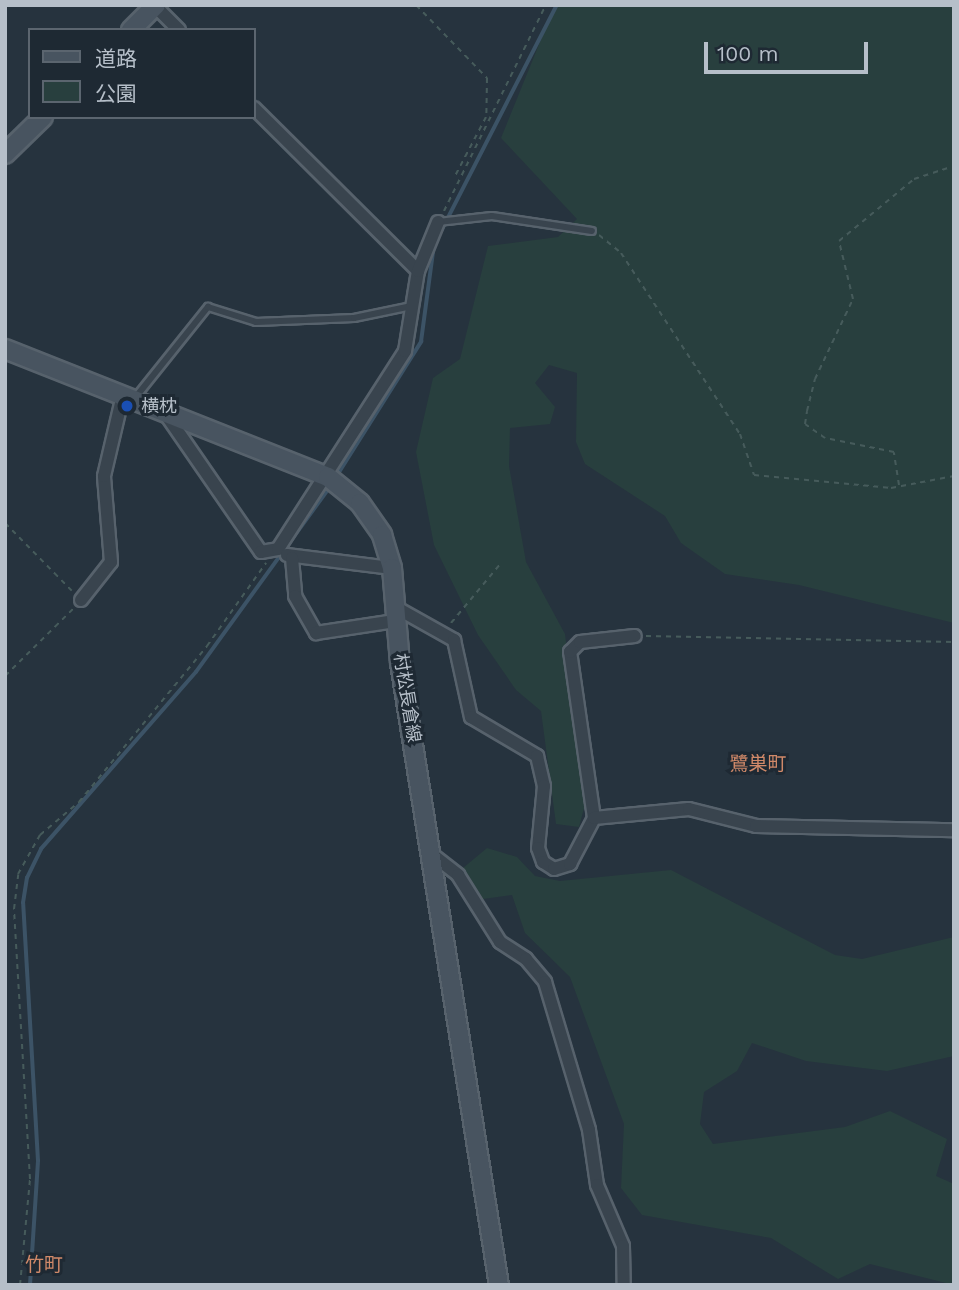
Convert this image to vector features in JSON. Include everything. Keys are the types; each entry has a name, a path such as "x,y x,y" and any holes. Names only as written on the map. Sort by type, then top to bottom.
{"main road":[{"path":"133,28 155,5"},
{"path":"5,154 41,119"},
{"name":"村松長倉線","path":"5,349 328,477 373,520 392,568 395,614 499,1285"}],"street":[{"path":"155,5 176,28"},
{"path":"256,110 418,271"},
{"path":"278,549 328,477 405,351 416,306 418,271 438,222"},
{"path":"81,600 111,562 104,476 128,397"},
{"path":"165,412 258,549 278,549 292,558 392,568"},
{"path":"292,558 295,596 316,633 395,614 443,632 458,649 471,718 537,756 544,786 542,862 554,869 570,864 594,818 570,652 580,642 635,636"},
{"path":"594,818 689,809 756,826 954,830"},
{"path":"434,856 452,867 500,942 526,959 545,982 589,1130 597,1185 624,1246 624,1285"}],"lane":[{"path":"438,222 492,216 592,230"},
{"path":"128,397 208,307 244,321 296,322 416,306"}],"path":[{"path":"416,5 487,78 486,117 456,176"},
{"path":"438,222 546,5"},
{"path":"899,486 894,452 825,438 805,424 807,411 815,379 853,299 839,241 914,179 954,166"},
{"path":"592,230 621,253 740,434 754,474 899,486 954,476"},
{"path":"5,523 81,600 5,676"},
{"path":"20,1285 30,1157 14,908 18,874 40,835 79,802 278,549"},
{"path":"443,632 501,563"},
{"path":"635,636 954,642"}],"green space":[{"path":"555,5 954,5 954,623 799,585 725,574 681,543 665,516 585,464 576,442 577,373 549,365 535,383 555,407 550,424 510,428 509,466 526,562 565,634 586,801 579,827 556,824 541,711 516,690 478,635 434,545 416,452 433,378 460,359 488,246 558,237 577,219 501,138"},
{"path":"487,848 517,857 535,876 560,881 671,870 835,955 862,959 954,937 954,1056 887,1071 806,1061 752,1043 737,1071 704,1092 700,1124 713,1144 845,1127 890,1111 947,1139 936,1176 954,1184 954,1285 870,1264 838,1279 771,1238 642,1215 621,1188 624,1124 570,977 525,933 512,895 483,899 463,868"}],"waterway":[{"path":"336,477 421,342 434,245 557,5"},
{"path":"30,1285 38,1161 23,903 27,878 41,849 196,672 330,487"}],"place":[{"name":"横枕","path":"127,406"}],"district":[{"name":"鷺巣町","path":"758,764"},
{"name":"竹町","path":"44,1265"}]}
